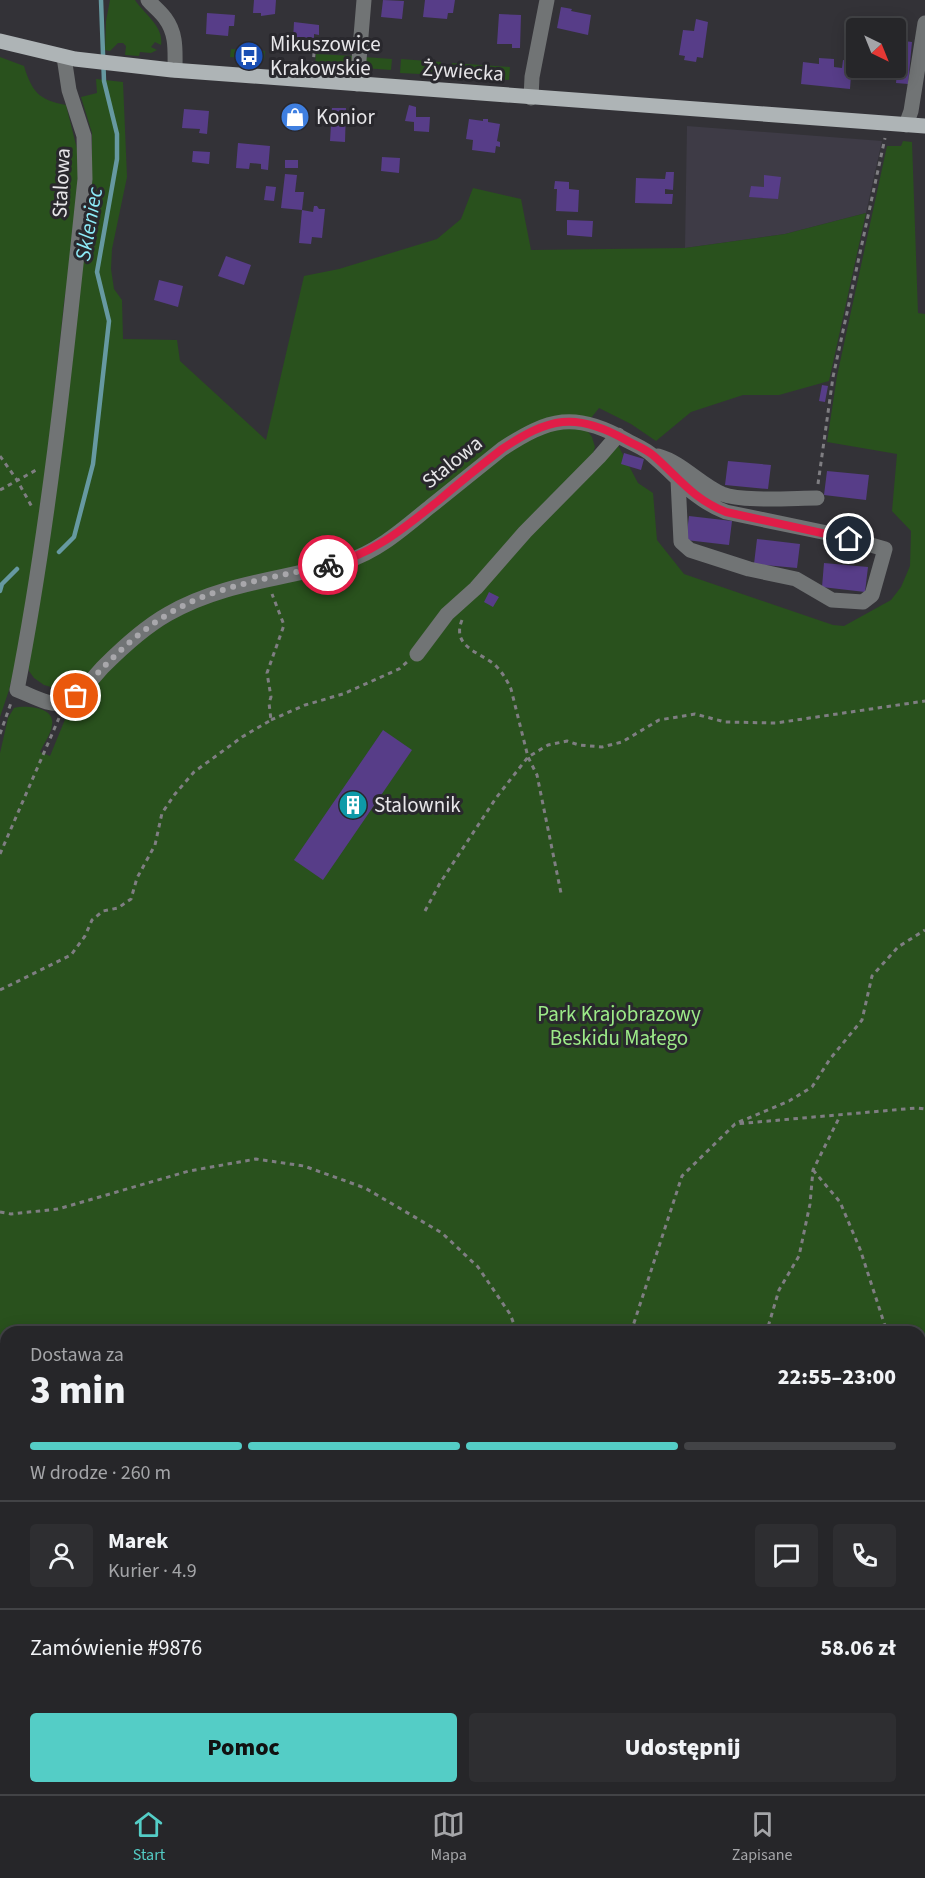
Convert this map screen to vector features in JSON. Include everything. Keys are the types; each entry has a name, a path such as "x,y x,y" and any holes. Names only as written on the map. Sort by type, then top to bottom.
{"main road":[{"name":"Żywiecka","path":"0,41 82,60 175,70 925,126"}],"street":[{"path":"148,0 165,17 172,30 175,45 175,70"},
{"path":"357,84 364,0"},
{"path":"531,98 532,77 547,0"},
{"path":"906,125 911,111 925,23"},
{"name":"Stalowa","path":"17,690 33,609 54,464 84,190 86,158 84,136 69,90 64,57"},
{"name":"Stalowa","path":"65,703 76,696 105,665 146,629 166,615 208,596 266,579 348,560 377,547 401,531 502,449 519,438 557,422 575,420 590,423 618,435 652,454 697,497 726,512 832,534 885,549 872,595 862,602 832,600 796,579 749,569 690,550 681,542 678,480"},
{"path":"417,654 447,614 476,588 525,532 618,435"},
{"path":"652,454 676,463 710,487 733,497 817,498"},
{"path":"17,690 52,704 65,703"}],"path":[{"path":"313,64 314,53"},
{"path":"818,478 833,377 885,137"},
{"path":"0,456 45,528"},
{"path":"0,490 32,471 54,464"},
{"path":"266,579 284,626 267,673 271,697 269,703 271,720"},
{"path":"464,617 459,635 462,641 470,649 494,664 511,689 528,756 537,775 561,893"},
{"path":"0,990 71,955 85,936 92,920 103,911 118,908 131,899 137,878 155,845 162,813 194,772 242,736 271,720 305,705 343,694 391,673 417,654"},
{"path":"0,734 6,713 17,690"},
{"path":"425,911 440,883 496,798 528,756 548,745 567,741 579,745 602,747 622,742 659,720 695,714 725,722 776,723 925,701"},
{"path":"0,854 65,703"},
{"path":"633,1326 682,1176 735,1124 789,1101 812,1087 830,1059 862,1020 872,976 898,947 925,930"},
{"path":"735,1124 925,1108"},
{"path":"769,1326 779,1290 799,1256 810,1204 813,1170 841,1114"},
{"path":"0,1212 11,1214 58,1209 189,1171 256,1159 304,1166 365,1188 442,1233 478,1267 510,1314 515,1326"},
{"path":"813,1170 840,1202 860,1249 885,1326"}],"shaded area":[{"path":"687,126 882,141 866,213 785,234 685,248"}],"green space":[{"path":"110,0 135,0 159,32 161,45 155,42 151,47 157,50 151,53 140,52 139,56 125,55 126,46 118,43 110,51 105,50 106,21"},
{"path":"231,49 265,51 264,60 230,57"},
{"path":"316,54 354,56 351,67 315,64"},
{"path":"0,57 24,66 30,82 43,97 66,105 79,157 75,238 64,302 40,528 28,608 9,690 0,717"},
{"path":"364,57 392,59 391,70 364,68"},
{"path":"401,59 441,62 440,75 400,73"},
{"path":"452,63 510,67 509,80 452,76"},
{"path":"96,79 123,82 127,177 112,249 111,269 114,289 122,300 123,339 177,340 180,361 266,440 304,276 339,269 437,239 461,219 473,188 521,199 531,250 685,248 785,234 866,213 829,381 779,395 743,395 691,412 656,441 631,424 599,408 591,418 557,419 398,527 346,556 230,585 101,663 75,685 58,689 44,685 29,671 29,660 92,180 92,133 81,97 97,93"},
{"name":"Park Krajobrazowy Beskidu Małego","path":"903,141 912,142 918,313 925,314 925,1326 0,1326 0,753 8,718 14,708 32,707 49,714 52,719 51,728 40,752 50,756 66,717 80,698 148,633 192,606 350,563 505,451 562,425 586,429 595,447 593,453 611,432 638,483 653,493 657,540 684,574 833,625 844,626 891,600 901,587 910,566 911,531 892,511 897,454 827,442 837,376 887,146 901,146"}],"building":[{"path":"254,0 276,0 275,14 261,16 261,13 253,13"},
{"path":"383,0 404,1 402,19 381,17"},
{"path":"425,0 455,0 453,13 448,13 447,19 423,17"},
{"path":"561,7 591,15 588,35 557,28"},
{"path":"207,13 235,15 234,26 229,26 228,36 206,34"},
{"path":"499,14 521,15 520,48 512,48 512,44 497,44"},
{"path":"696,19 708,22 703,58 697,57 696,62 684,60 685,56 679,55 683,30 694,31"},
{"path":"294,22 319,25 319,35 314,34 314,43 293,41"},
{"path":"906,41 912,42 908,84 896,83 896,78 906,78"},
{"path":"819,58 834,59 834,67 842,68 843,60 846,60 846,78 851,78 850,89 801,84 803,62 819,64"},
{"path":"409,105 416,107 416,117 430,117 429,132 414,131 414,122 405,121"},
{"path":"332,108 346,108 345,142 330,141"},
{"path":"184,109 209,111 207,134 199,133 200,129 182,128"},
{"name":"Konior","path":"290,109 302,110 300,125 288,124"},
{"path":"469,119 483,121 483,119 488,119 488,122 500,124 497,141 500,142 500,147 496,146 495,153 472,150 473,140 466,139"},
{"path":"238,143 270,146 268,170 261,169 261,164 250,163 249,169 236,168"},
{"path":"193,151 210,152 209,164 192,162"},
{"path":"382,157 400,158 399,173 381,171"},
{"path":"285,160 298,160 298,168 285,168"},
{"path":"666,172 674,172 673,190 665,189 665,194 673,194 672,204 635,203 636,178 665,179"},
{"path":"285,174 297,175 295,192 304,192 302,210 281,208"},
{"path":"764,175 781,177 778,199 749,197 751,186 764,187"},
{"path":"555,181 569,182 569,189 579,190 578,212 556,211"},
{"path":"266,186 276,187 274,201 264,200"},
{"path":"314,206 325,209 322,238 312,237 311,244 299,243 302,210 313,212"},
{"path":"567,220 593,221 592,237 567,235"},
{"path":"226,256 251,265 244,285 218,276"},
{"path":"159,280 183,286 178,307 154,300"},
{"path":"822,385 828,386 825,402 819,401"},
{"path":"624,453 644,459 641,470 621,464"},
{"path":"728,461 771,465 768,489 725,485"},
{"path":"827,471 869,475 866,500 824,495"},
{"path":"689,516 732,521 729,545 686,540"},
{"path":"757,539 800,544 797,568 754,564"},
{"path":"824,563 868,567 865,592 822,587"},
{"path":"489,592 499,597 493,607 484,602"},
{"name":"Stalownik","path":"383,730 412,750 323,880 294,860"}],"waterway":[{"name":"Skleniec","path":"59,552 74,537 93,464 109,321 97,272 117,159 117,134 104,81 101,0"},
{"name":"Skleniec","path":"0,591 2,584 17,569"}],"way so far":[{"path":"76,696 105,665 146,629 187,604 235,587 328,565"}],"place":[{"name":"Mikuszowice Krakowskie","path":"249,56"},
{"name":"Konior","path":"295,117"},
{"name":"Stalownik","path":"353,805"}],"route":[{"path":"328,565 348,560 377,547 401,531 502,449 519,438 557,422 575,420 605,429 652,454 697,497 713,507 726,512 849,539"}]}
